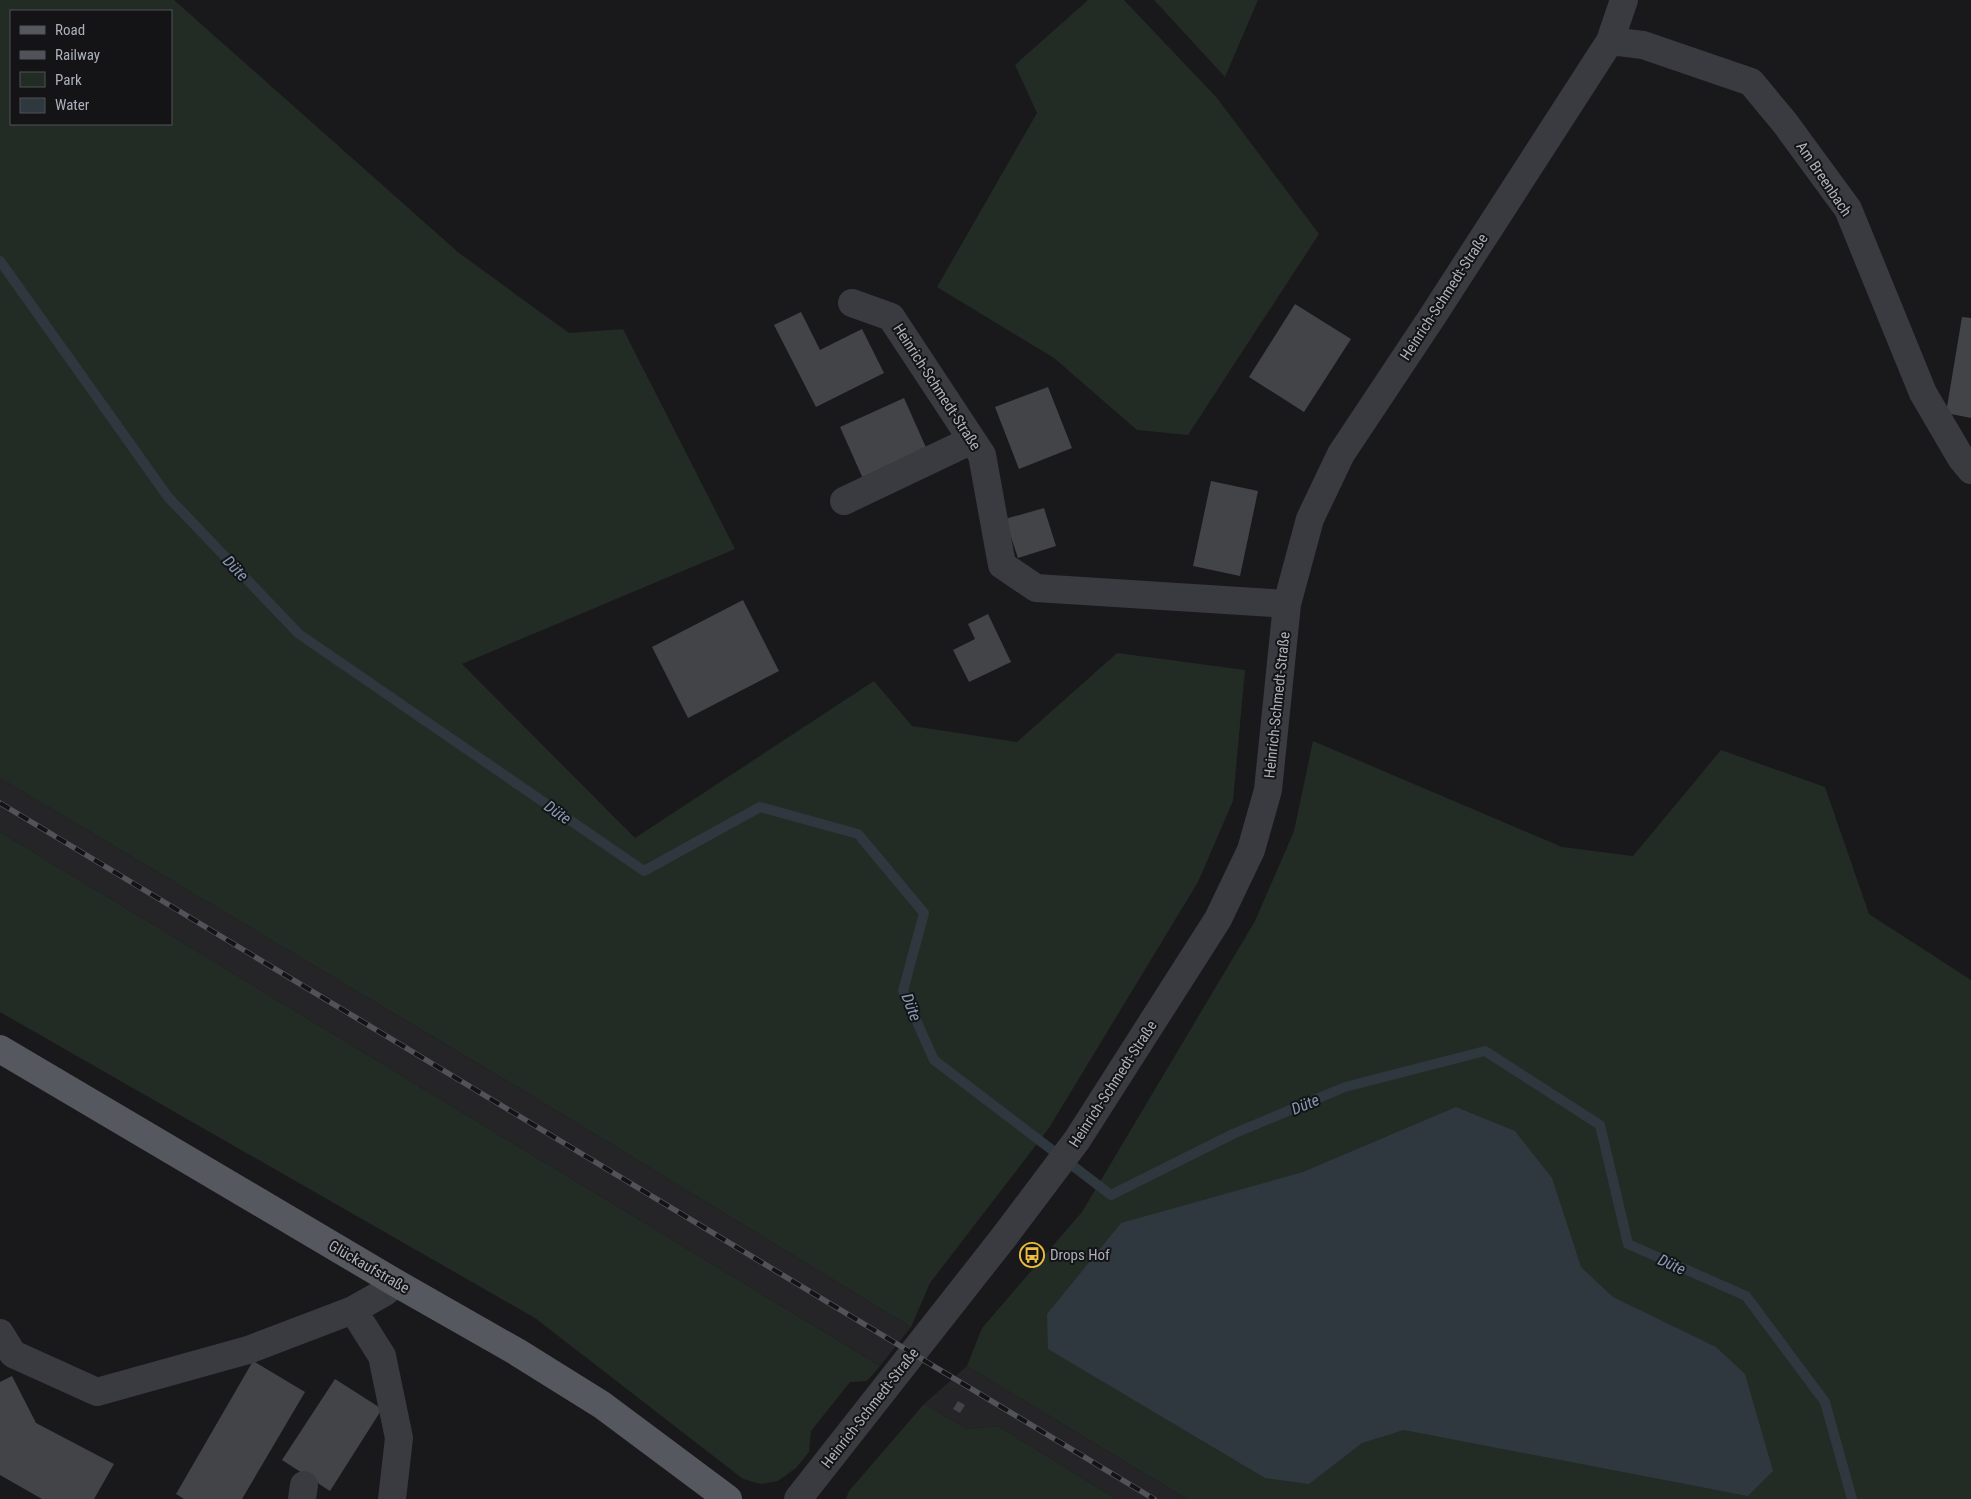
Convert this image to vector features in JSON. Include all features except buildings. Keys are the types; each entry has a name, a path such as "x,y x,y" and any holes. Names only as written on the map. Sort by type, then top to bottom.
{"main road":[{"name":"Glückaufstraße","path":"0,1049 396,1283 517,1352 602,1405 728,1499"}],"street":[{"name":"Heinrich-Schmedt-Straße","path":"798,1499 1044,1186 1077,1140 1218,919 1251,850 1268,790 1287,604 1310,519 1341,454 1434,314 1610,41 1624,0"},
{"name":"Am Breenbach","path":"1610,41 1643,45 1750,82 1785,123 1848,209 1923,393 1961,458 1971,470"},
{"name":"Heinrich-Schmedt-Straße","path":"852,303 891,317 982,456 1002,565 1036,588 1287,604"},
{"path":"844,502 972,440"},
{"path":"0,1333 13,1354 97,1392 248,1350 353,1310 385,1292 396,1283"},
{"path":"353,1310 382,1356 399,1438 392,1499"}],"shaded area":[{"path":"0,778 536,1098 911,1327 880,1366 0,832"},
{"path":"967,1366 1187,1499 1116,1499 998,1426 967,1429 924,1404"}],"green space":[{"path":"0,0 174,0 459,253 569,333 623,329 735,549 462,664 635,838 874,681 912,726 1017,742 1117,653 1245,670 1233,801 1198,882 1049,1128 930,1283 911,1327 536,1098 0,778"},
{"path":"1088,0 1124,0 1217,98 1319,234 1188,435 1137,430 1054,358 937,287 1037,113 1015,65"},
{"path":"1154,0 1258,0 1225,77"},
{"path":"1313,741 1562,847 1633,856 1721,750 1825,787 1869,914 1971,980 1971,1499 1187,1499 967,1366 982,1328 1082,1212 1255,921 1294,831"},
{"path":"0,832 880,1366 867,1381 850,1382 811,1431 809,1452 796,1468 778,1481 761,1484 743,1479 535,1318 0,1012"},
{"path":"924,1404 967,1429 998,1426 1116,1499 846,1499 849,1491"}],"water":[{"path":"1456,1107 1515,1131 1552,1178 1581,1267 1613,1297 1716,1347 1745,1374 1773,1471 1748,1496 1404,1430 1362,1443 1309,1484 1265,1478 1048,1349 1047,1314 1121,1223 1303,1172"}],"waterway":[{"name":"Düte","path":"0,261 168,497 299,634 644,871 760,807 858,834 924,913 903,991 934,1060 1111,1195 1233,1134 1345,1087 1485,1051 1600,1125 1628,1244 1746,1296 1825,1402 1852,1499"}],"railway":[{"path":"0,803 1154,1499"}],"place":[{"name":"Drops Hof","path":"1032,1255"}]}
